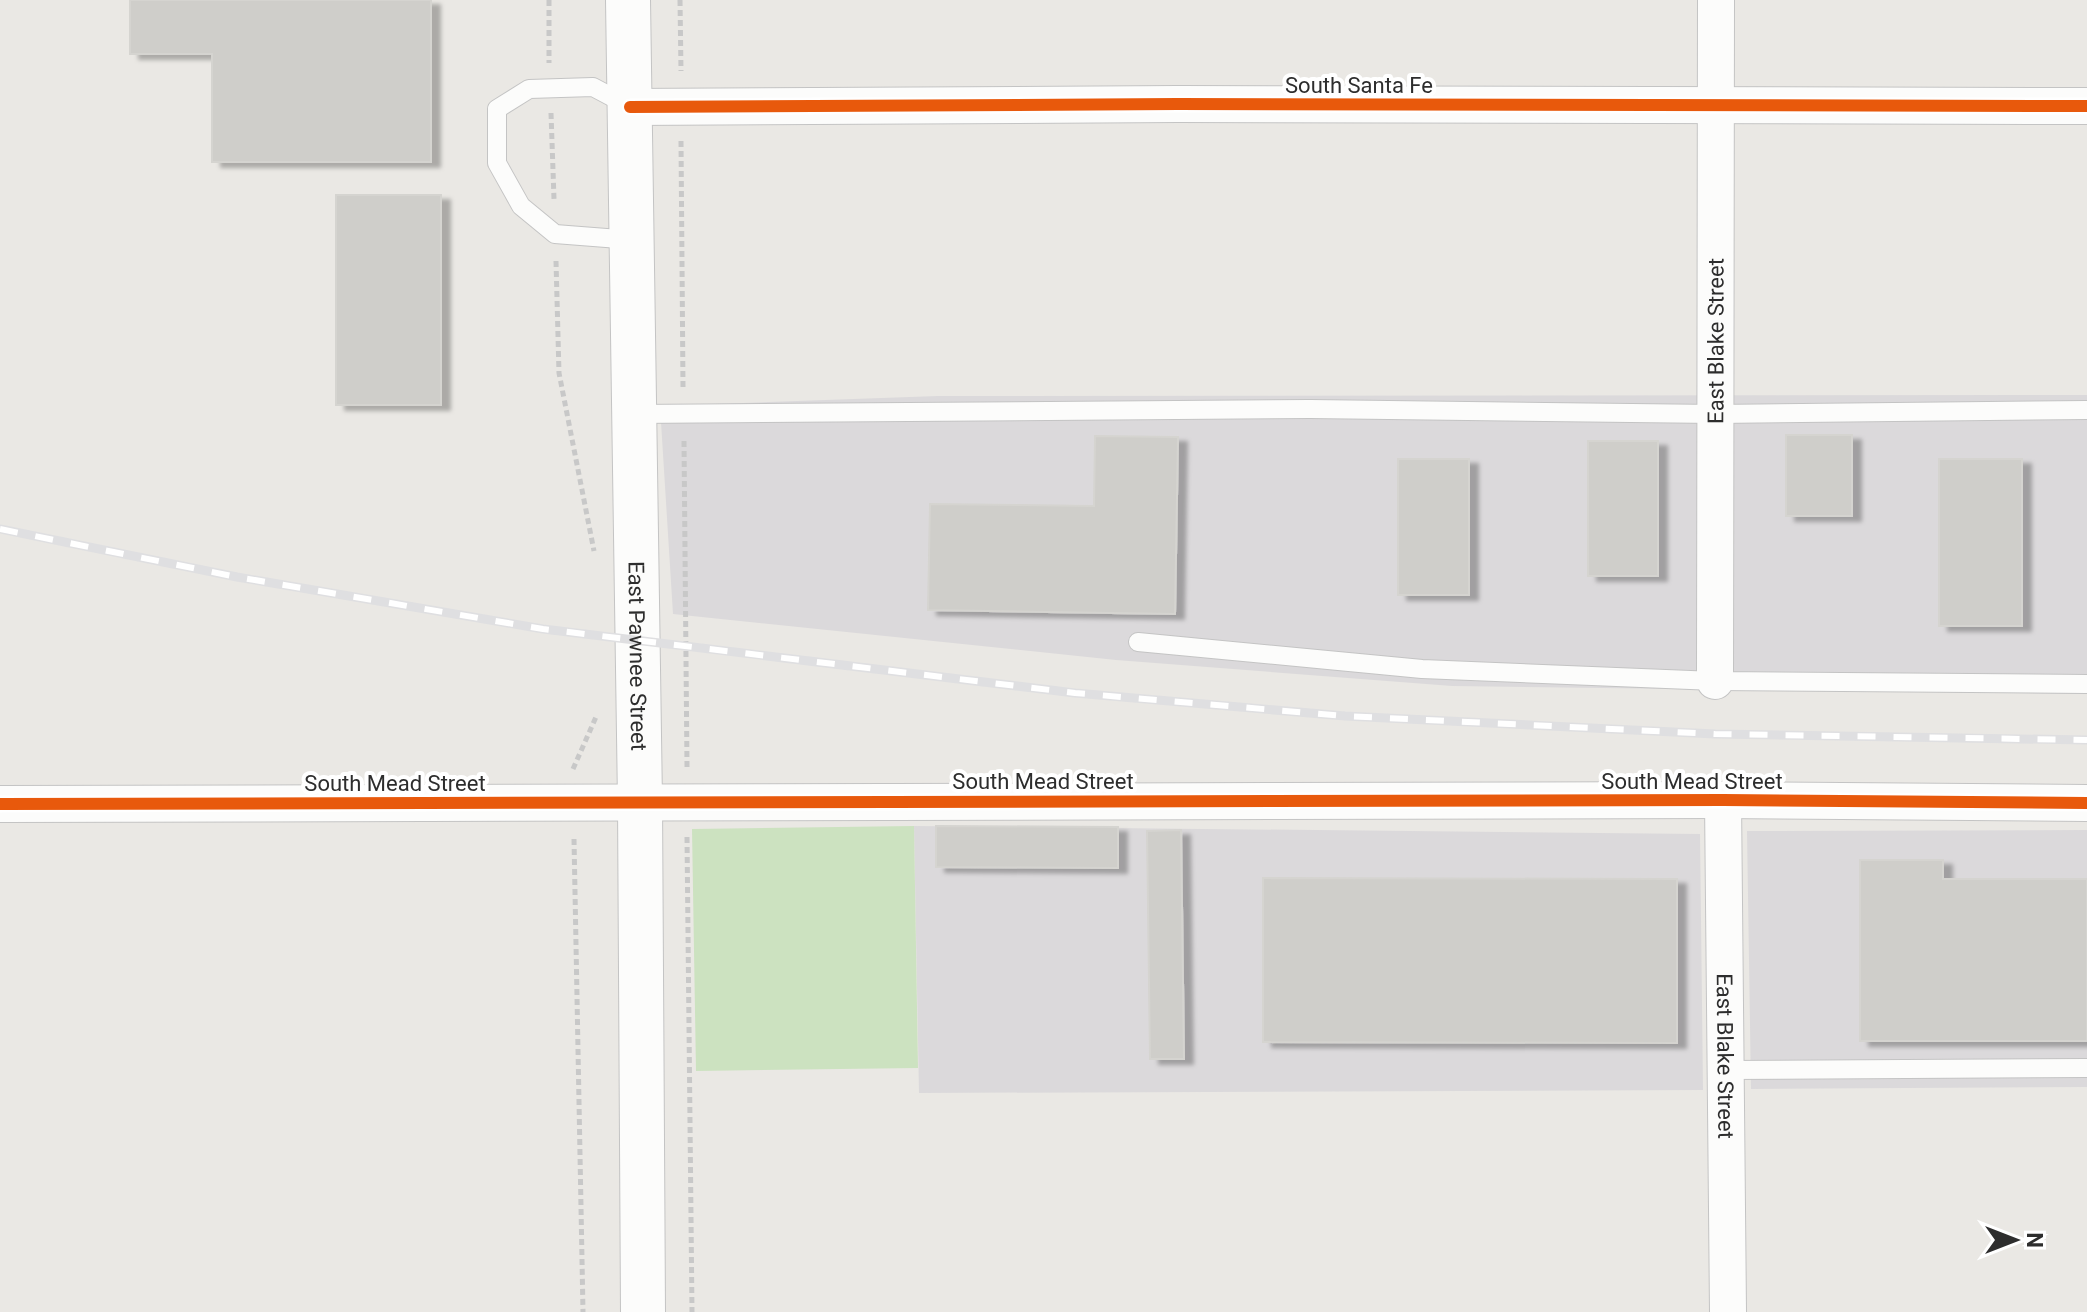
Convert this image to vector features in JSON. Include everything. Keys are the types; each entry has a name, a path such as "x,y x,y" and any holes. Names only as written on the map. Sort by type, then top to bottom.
{"main road":[{"name":"East Pawnee Street","path":"628,0 640,802 643,1312"}],"street":[{"name":"East Blake Street","path":"1715,681 1716,0"},
{"name":"South Santa Fe","path":"630,107 2087,106"},
{"name":"East Blake Street","path":"1723,800 1728,1312"},
{"name":"South Mead Street","path":"0,804 1723,800 2087,803"}],"lane":[{"path":"630,107 593,87 529,89 497,109 497,163 521,206 555,234 632,240"},
{"path":"634,414 1310,409 1716,414 2087,410"},
{"path":"1138,642 1422,669 1715,681 2087,684"},
{"path":"1726,1070 2087,1068"}],"path":[{"path":"549,0 559,373 596,562"},
{"path":"680,0 692,1312"},
{"path":"583,1312 573,765 596,720 597,706"}],"shaded area":[{"path":"2087,395 2087,694 1452,686 1116,660 673,614 660,406 938,396"},
{"path":"914,826 1700,834 1703,1090 919,1093"},
{"path":"2087,830 2087,1087 1751,1089 1747,831"}],"green space":[{"path":"914,826 918,1068 696,1071 692,829"}],"building":[{"path":"130,0 431,0 431,162 212,162 212,54 130,54"},
{"path":"336,195 441,195 441,405 336,405"},
{"path":"1786,435 1852,435 1852,516 1786,516"},
{"path":"1095,436 1178,437 1175,614 928,610 930,504 1094,506"},
{"path":"1588,441 1658,441 1658,576 1588,576"},
{"path":"1398,459 1469,459 1469,595 1398,595"},
{"path":"1939,459 2022,459 2022,626 1939,626"},
{"path":"936,826 1118,827 1118,868 936,867"},
{"path":"1181,830 1184,1059 1150,1059 1147,831"},
{"path":"1860,860 1943,860 1943,879 2087,879 2087,1041 1860,1041"},
{"path":"1263,878 1677,879 1677,1043 1263,1042"}],"railway":[{"path":"0,529 237,577 543,629 1075,693 1345,716 1715,734 2087,740"}],"cycle path":[{"path":"630,107 1178,104 2087,106"},
{"path":"0,804 1723,800 2087,803"}]}
